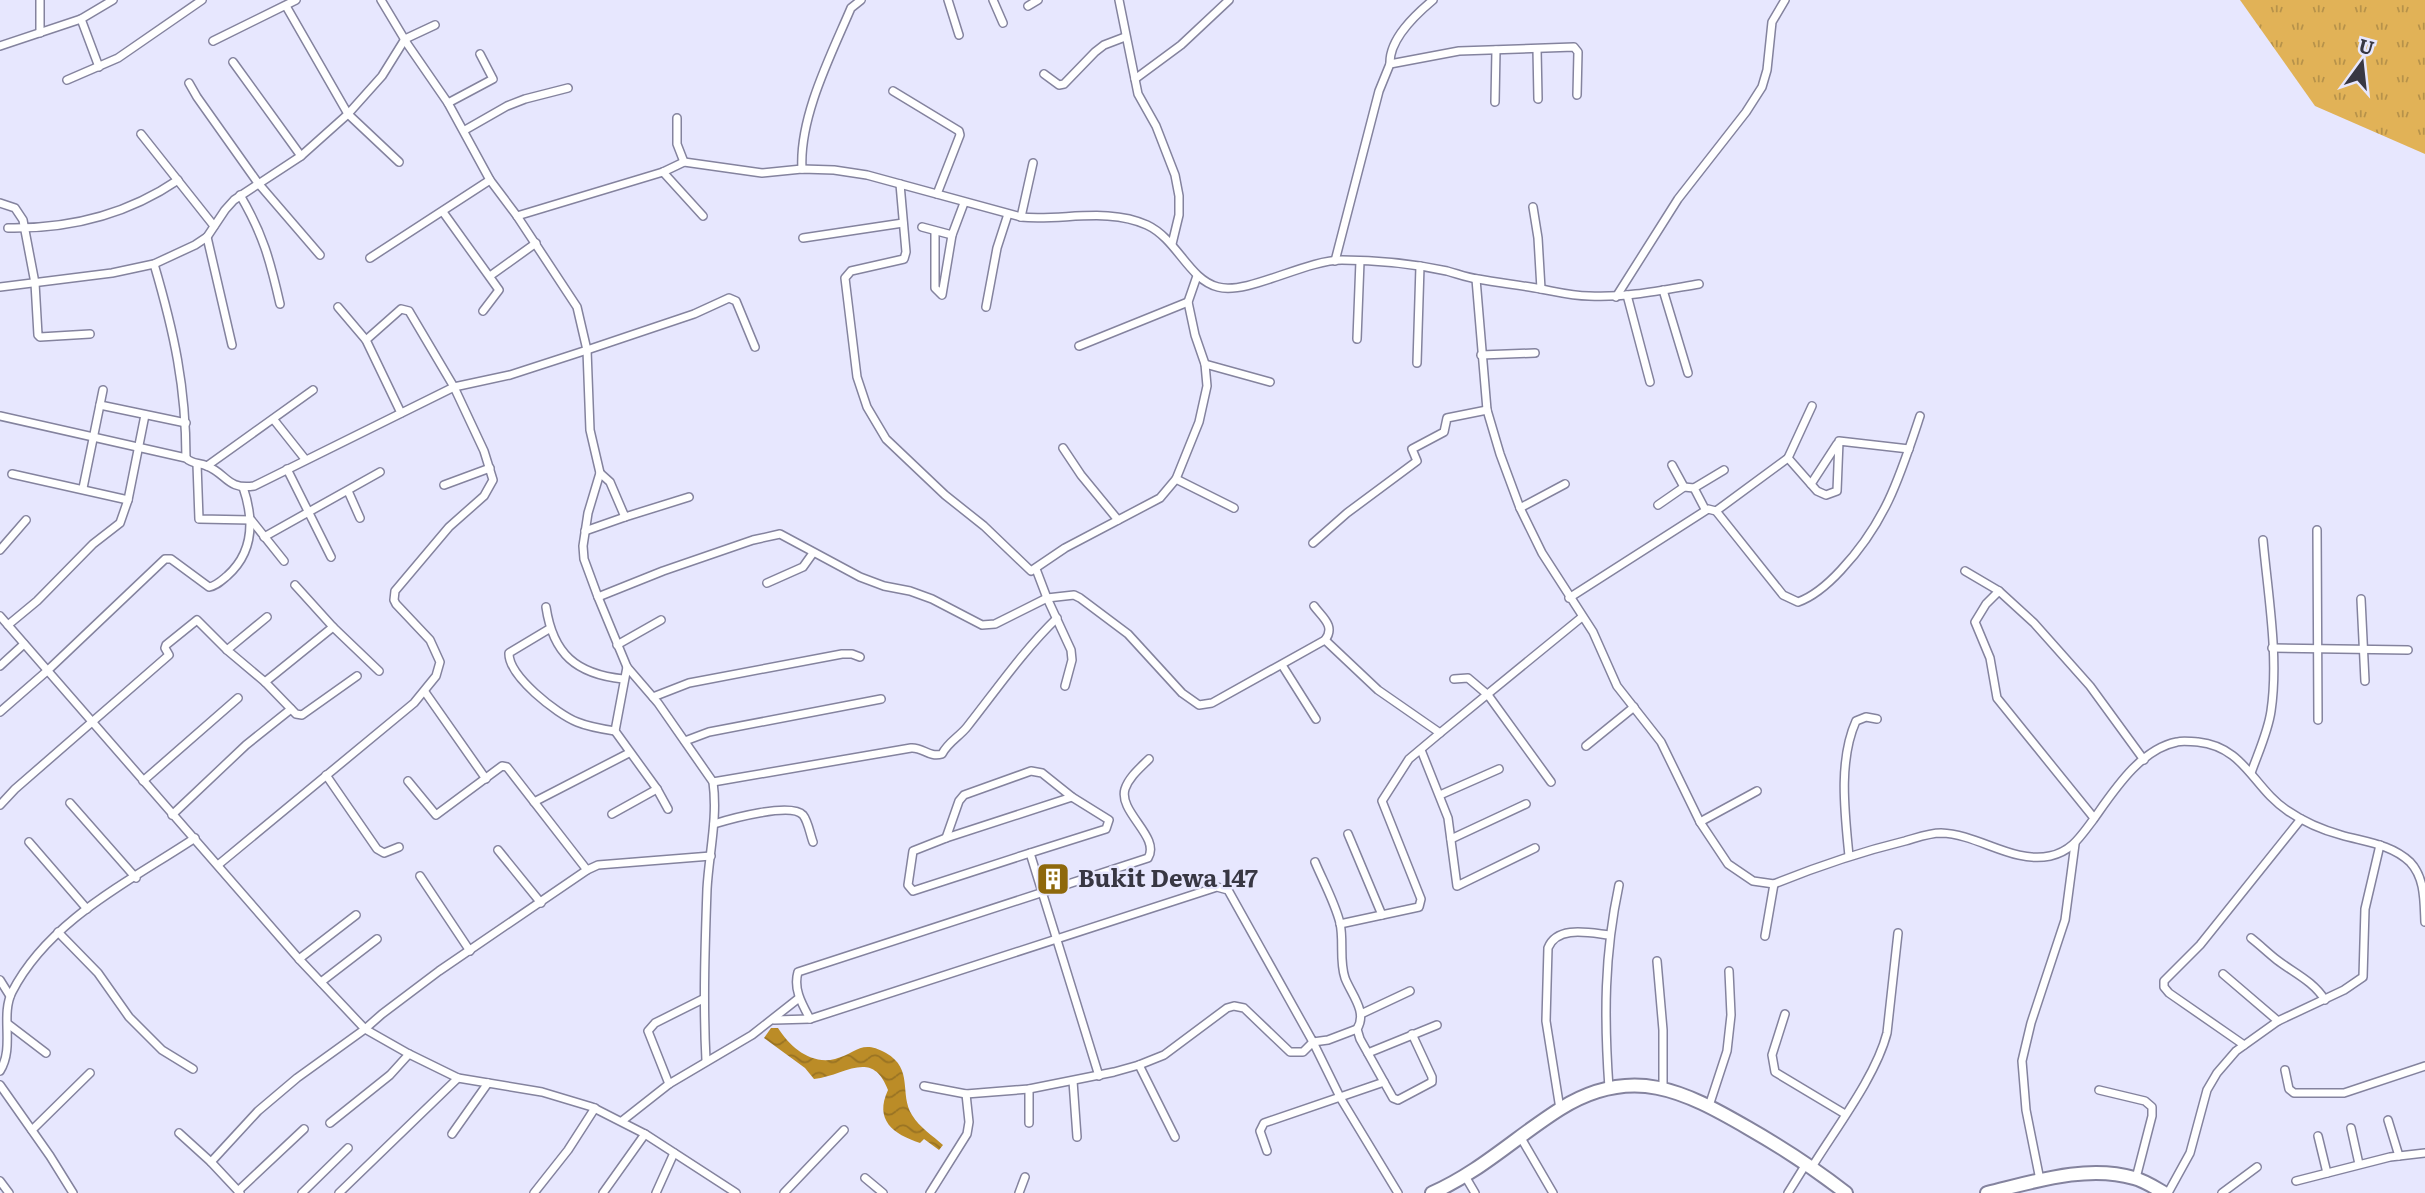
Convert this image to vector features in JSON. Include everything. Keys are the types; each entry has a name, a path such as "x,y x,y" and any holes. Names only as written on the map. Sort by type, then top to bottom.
{"highway":[{"path":"1432,1193 1465,1176 1560,1109 1608,1088 1629,1086 1663,1087 1709,1106 1809,1165 1846,1193"},
{"path":"1987,1193 2040,1180 2092,1174 2119,1174 2136,1178 2166,1193"}],"street":[{"path":"40,0 40,33"},
{"path":"0,46 81,19 113,0"},
{"path":"67,80 118,58 193,3 202,0"},
{"path":"213,41 296,0"},
{"path":"381,0 465,130 490,180 536,243 577,307 587,351 590,430 600,473 585,530 584,559 627,667 653,697 713,782 714,824 703,999 706,1060"},
{"path":"802,169 801,153 816,96 851,8 861,0"},
{"path":"948,0 958,36"},
{"path":"993,0 1003,23"},
{"path":"1028,6 1038,0"},
{"path":"1119,0 1138,93 1156,126 1175,175 1180,197 1172,244"},
{"path":"1135,79 1181,45 1229,0"},
{"path":"1335,261 1378,91 1390,64 1394,45 1406,26 1433,0"},
{"path":"1616,297 1678,199 1746,112 1762,87 1767,70 1772,22 1785,0"},
{"path":"286,6 348,114 399,162"},
{"path":"81,19 99,68"},
{"path":"0,287 112,273 154,264 195,245 207,236 225,210 240,195 301,156 348,114 382,76 405,39 435,25"},
{"path":"1044,74 1059,85 1064,84 1104,45 1125,37"},
{"path":"1390,64 1459,51 1573,47 1576,50 1577,95"},
{"path":"1538,49 1538,99"},
{"path":"1495,102 1496,50"},
{"path":"448,103 493,79 480,54"},
{"path":"233,62 301,156"},
{"path":"189,83 258,183 320,254"},
{"path":"465,130 507,106 568,88"},
{"path":"893,91 959,131 960,135 937,194"},
{"path":"677,118 677,144 684,162"},
{"path":"141,134 214,226"},
{"path":"517,216 663,172 684,162 762,173 802,169 834,170 867,175 1008,214 1046,219 1062,216 1107,216 1136,221 1161,234 1197,276 1214,286 1229,288 1313,264 1335,261 1420,267 1476,279 1585,296 1616,297 1699,284"},
{"path":"1021,216 1033,163"},
{"path":"663,172 703,216"},
{"path":"8,228 90,221 149,198 178,180"},
{"path":"370,258 490,180"},
{"path":"900,184 906,252 904,259 851,271 845,278 857,377 867,407 886,439 945,495 984,526 1031,572 1065,548 1160,498 1176,479 1199,422 1207,386 1205,364 1188,302 1197,276"},
{"path":"240,195 261,234 280,304"},
{"path":"0,203 15,208 23,220 35,283 38,335 90,334"},
{"path":"935,232 935,288 942,295 953,234 964,203"},
{"path":"1533,207 1541,289"},
{"path":"443,212 499,292 483,311"},
{"path":"986,307 997,248 1008,214"},
{"path":"803,238 903,223"},
{"path":"922,227 953,234"},
{"path":"207,236 232,345"},
{"path":"490,276 536,243"},
{"path":"1357,339 1360,261"},
{"path":"154,264 173,331 186,423 186,458"},
{"path":"1418,363 1420,267"},
{"path":"1476,279 1487,410 1520,508 1542,553 1593,632 1612,677 1661,741 1700,822 1728,864 1753,881 1774,884 1849,856 1942,833 2033,856 2049,856 2075,845"},
{"path":"1663,290 1688,373"},
{"path":"1627,295 1650,382"},
{"path":"0,416 186,458 207,466 228,482 243,487 254,486 454,387 510,375 587,351 694,314 729,298 736,302 755,347"},
{"path":"1079,346 1188,302"},
{"path":"338,307 366,340 401,413"},
{"path":"218,864 380,733 425,692 436,676 440,662 430,640 396,604 394,594 427,550 491,487 493,480 484,451 454,387 406,309 401,309 366,340"},
{"path":"1482,355 1535,353"},
{"path":"1205,364 1270,382"},
{"path":"83,488 103,390"},
{"path":"207,466 313,390"},
{"path":"100,405 186,423"},
{"path":"1716,511 1788,458 1812,406"},
{"path":"1313,543 1347,513 1417,461 1412,449 1444,432 1447,418 1487,410"},
{"path":"8,625 37,601 93,544 120,523 128,500 145,415"},
{"path":"1569,598 1705,509 1716,511 1783,595 1798,602 1809,597 1832,580 1873,532 1890,502 1920,416"},
{"path":"274,420 304,459"},
{"path":"1788,458 1817,491 1826,495 1837,492 1839,441"},
{"path":"1811,484 1839,441"},
{"path":"1839,441 1909,449"},
{"path":"1063,448 1118,520"},
{"path":"197,464 199,519 251,520"},
{"path":"1672,465 1684,487"},
{"path":"444,485 490,468"},
{"path":"287,469 331,557"},
{"path":"1658,505 1684,487 1694,488 1724,470"},
{"path":"264,537 380,472"},
{"path":"600,473 610,482 625,517"},
{"path":"12,474 128,500"},
{"path":"1176,479 1234,508"},
{"path":"1520,508 1565,484"},
{"path":"0,712 165,559 170,559 206,586 214,587 240,561 250,535 251,520 243,487"},
{"path":"1694,488 1705,509"},
{"path":"348,491 360,518"},
{"path":"585,530 689,497"},
{"path":"0,551 26,520"},
{"path":"251,520 284,561"},
{"path":"2317,530 2318,720"},
{"path":"598,597 663,571 778,534 860,577 932,599 982,625 995,624 1047,598 1074,595 1128,634 1182,692 1199,705 1212,703 1325,640 1331,630 1314,606"},
{"path":"2251,773 2270,714 2272,648 2263,540"},
{"path":"767,583 803,568 813,553"},
{"path":"1036,569 1071,650 1065,686"},
{"path":"1965,571 1999,591 2034,623 2090,686 2144,760"},
{"path":"295,585 328,631 379,671"},
{"path":"1999,591 1986,604 1976,622 1990,659 1997,698 2094,818"},
{"path":"2361,599 2365,681"},
{"path":"546,607 549,629 558,646 580,667 623,684 639,681"},
{"path":"0,616 299,959 366,1029 409,1055 458,1078 542,1092 595,1108 645,1134 736,1193"},
{"path":"227,650 267,617"},
{"path":"1340,924 1419,906 1421,899 1382,801 1409,759 1582,617"},
{"path":"713,782 918,747 930,755 942,754 946,745 965,730 1033,640 1057,618"},
{"path":"0,805 169,654 166,645 197,620 291,709 302,715 357,676"},
{"path":"617,645 661,620"},
{"path":"549,629 509,653 513,667 524,682 552,708 577,722 615,731"},
{"path":"265,682 328,631"},
{"path":"1325,640 1378,690 1440,733"},
{"path":"0,666 24,644"},
{"path":"2272,648 2407,650"},
{"path":"653,697 688,683 842,654 860,657"},
{"path":"1282,665 1316,719"},
{"path":"627,667 615,731 657,789 668,809"},
{"path":"1454,679 1468,678 1488,695 1551,782"},
{"path":"425,692 486,779"},
{"path":"143,781 238,698"},
{"path":"685,741 709,732 881,699"},
{"path":"1586,746 1634,708"},
{"path":"172,815 246,745 291,709"},
{"path":"1849,856 1843,791 1850,740 1856,721 1866,717 1877,719"},
{"path":"2040,1180 2026,1110 2022,1061 2035,1010 2065,920 2075,845 2129,774 2159,749 2176,742 2203,743 2228,752 2278,803 2301,819 2332,832 2380,845 2405,858 2418,872 2424,894 2425,922"},
{"path":"1421,750 1448,818 1457,887 1535,848"},
{"path":"534,802 629,753"},
{"path":"810,1019 799,998 797,972 1151,856 1149,842 1124,795 1131,778 1149,759"},
{"path":"408,781 436,816 502,766 507,767 587,870"},
{"path":"1440,795 1499,769"},
{"path":"946,838 959,801 964,795 1031,771 1042,773 1072,797 1109,820 1106,829 910,890 908,885 911,853 946,838 1072,797"},
{"path":"326,775 377,849 384,853 399,847"},
{"path":"612,814 657,789"},
{"path":"1700,822 1757,791"},
{"path":"70,803 135,878"},
{"path":"1451,839 1526,804"},
{"path":"714,824 759,813 797,812 803,816 813,842"},
{"path":"2244,1045 2169,993 2164,981 2200,945 2301,819"},
{"path":"1348,834 1382,915"},
{"path":"0,1071 7,1052 10,996 25,968 58,932 88,909 195,838"},
{"path":"29,842 88,909"},
{"path":"2166,1193 2190,1153 2211,1081 2244,1045 2278,1021 2325,1000 2363,976 2365,909 2380,845"},
{"path":"498,850 541,903"},
{"path":"1030,853 1100,1076"},
{"path":"211,1162 258,1111 297,1078 366,1029 382,1014 587,870 598,865 710,856"},
{"path":"924,1086 966,1094 1029,1089 1100,1076 1164,1055 1198,1028 1234,1006 1244,1008 1290,1052 1303,1052 1313,1042 1328,1040 1357,1029 1362,1014 1345,977 1340,924 1315,862"},
{"path":"420,876 470,951"},
{"path":"1765,936 1774,884"},
{"path":"1608,1088 1604,1019 1609,935 1619,885"},
{"path":"774,1020 810,1019 1223,887 1228,890 1313,1042 1341,1098 1398,1193"},
{"path":"299,959 356,915"},
{"path":"58,932 98,973 129,1017 162,1050 193,1069"},
{"path":"1560,1109 1546,1021 1548,948 1550,941 1558,936 1575,932 1609,935"},
{"path":"1788,1193 1845,1114 1872,1069 1885,1040 1898,933"},
{"path":"2251,937 2278,961 2319,990 2325,1000"},
{"path":"321,982 377,939"},
{"path":"1657,961 1663,1030 1663,1087"},
{"path":"1709,1106 1727,1051 1731,1015 1729,971"},
{"path":"2223,974 2278,1021"},
{"path":"0,980 10,996"},
{"path":"1362,1014 1410,991"},
{"path":"622,1122 669,1084 752,1035 799,998"},
{"path":"669,1084 648,1031 655,1023 703,999"},
{"path":"1785,1014 1772,1055 1775,1072 1845,1114"},
{"path":"8,1024 46,1053"},
{"path":"1368,1053 1437,1025"},
{"path":"1357,1029 1393,1098 1398,1100 1432,1082 1412,1034"},
{"path":"330,1124 390,1075 409,1055"},
{"path":"1139,1065 1175,1137"},
{"path":"2285,1070 2289,1089 2294,1093 2330,1095 2351,1092 2425,1066"},
{"path":"32,1130 90,1073"},
{"path":"339,1193 458,1078"},
{"path":"1073,1081 1077,1137"},
{"path":"1268,1151 1260,1131 1265,1123 1384,1082"},
{"path":"452,1134 488,1083"},
{"path":"0,1085 73,1193"},
{"path":"1029,1089 1029,1123"},
{"path":"2099,1090 2145,1101 2152,1107 2136,1178"},
{"path":"930,1193 967,1133 969,1122 966,1094"},
{"path":"534,1193 568,1150 595,1108"},
{"path":"2388,1120 2399,1156"},
{"path":"2351,1128 2359,1164"},
{"path":"179,1133 239,1192 304,1129"},
{"path":"783,1193 844,1130"},
{"path":"603,1193 645,1134"},
{"path":"2318,1136 2327,1173"},
{"path":"1521,1138 1553,1193"},
{"path":"302,1193 348,1148"},
{"path":"656,1193 674,1153"},
{"path":"2296,1181 2359,1164 2425,1153"},
{"path":"2222,1193 2257,1167"},
{"path":"1465,1176 1475,1193"},
{"path":"1019,1193 1025,1177"},
{"path":"865,1178 883,1193"},
{"path":"0,1181 9,1193"}],"green space":[{"path":"2240,0 2425,0 2425,154 2315,106"}],"water":[{"path":"771,1028 778,1028 795,1048 818,1059 835,1059 859,1048 871,1047 895,1059 903,1074 906,1099 912,1115 943,1145 939,1150 924,1139 920,1143 894,1130 885,1118 883,1110 888,1090 874,1070 857,1068 814,1079 805,1068 764,1038"}],"place":[{"name":"Bukit Dewa 147","path":"1053,879"}]}
